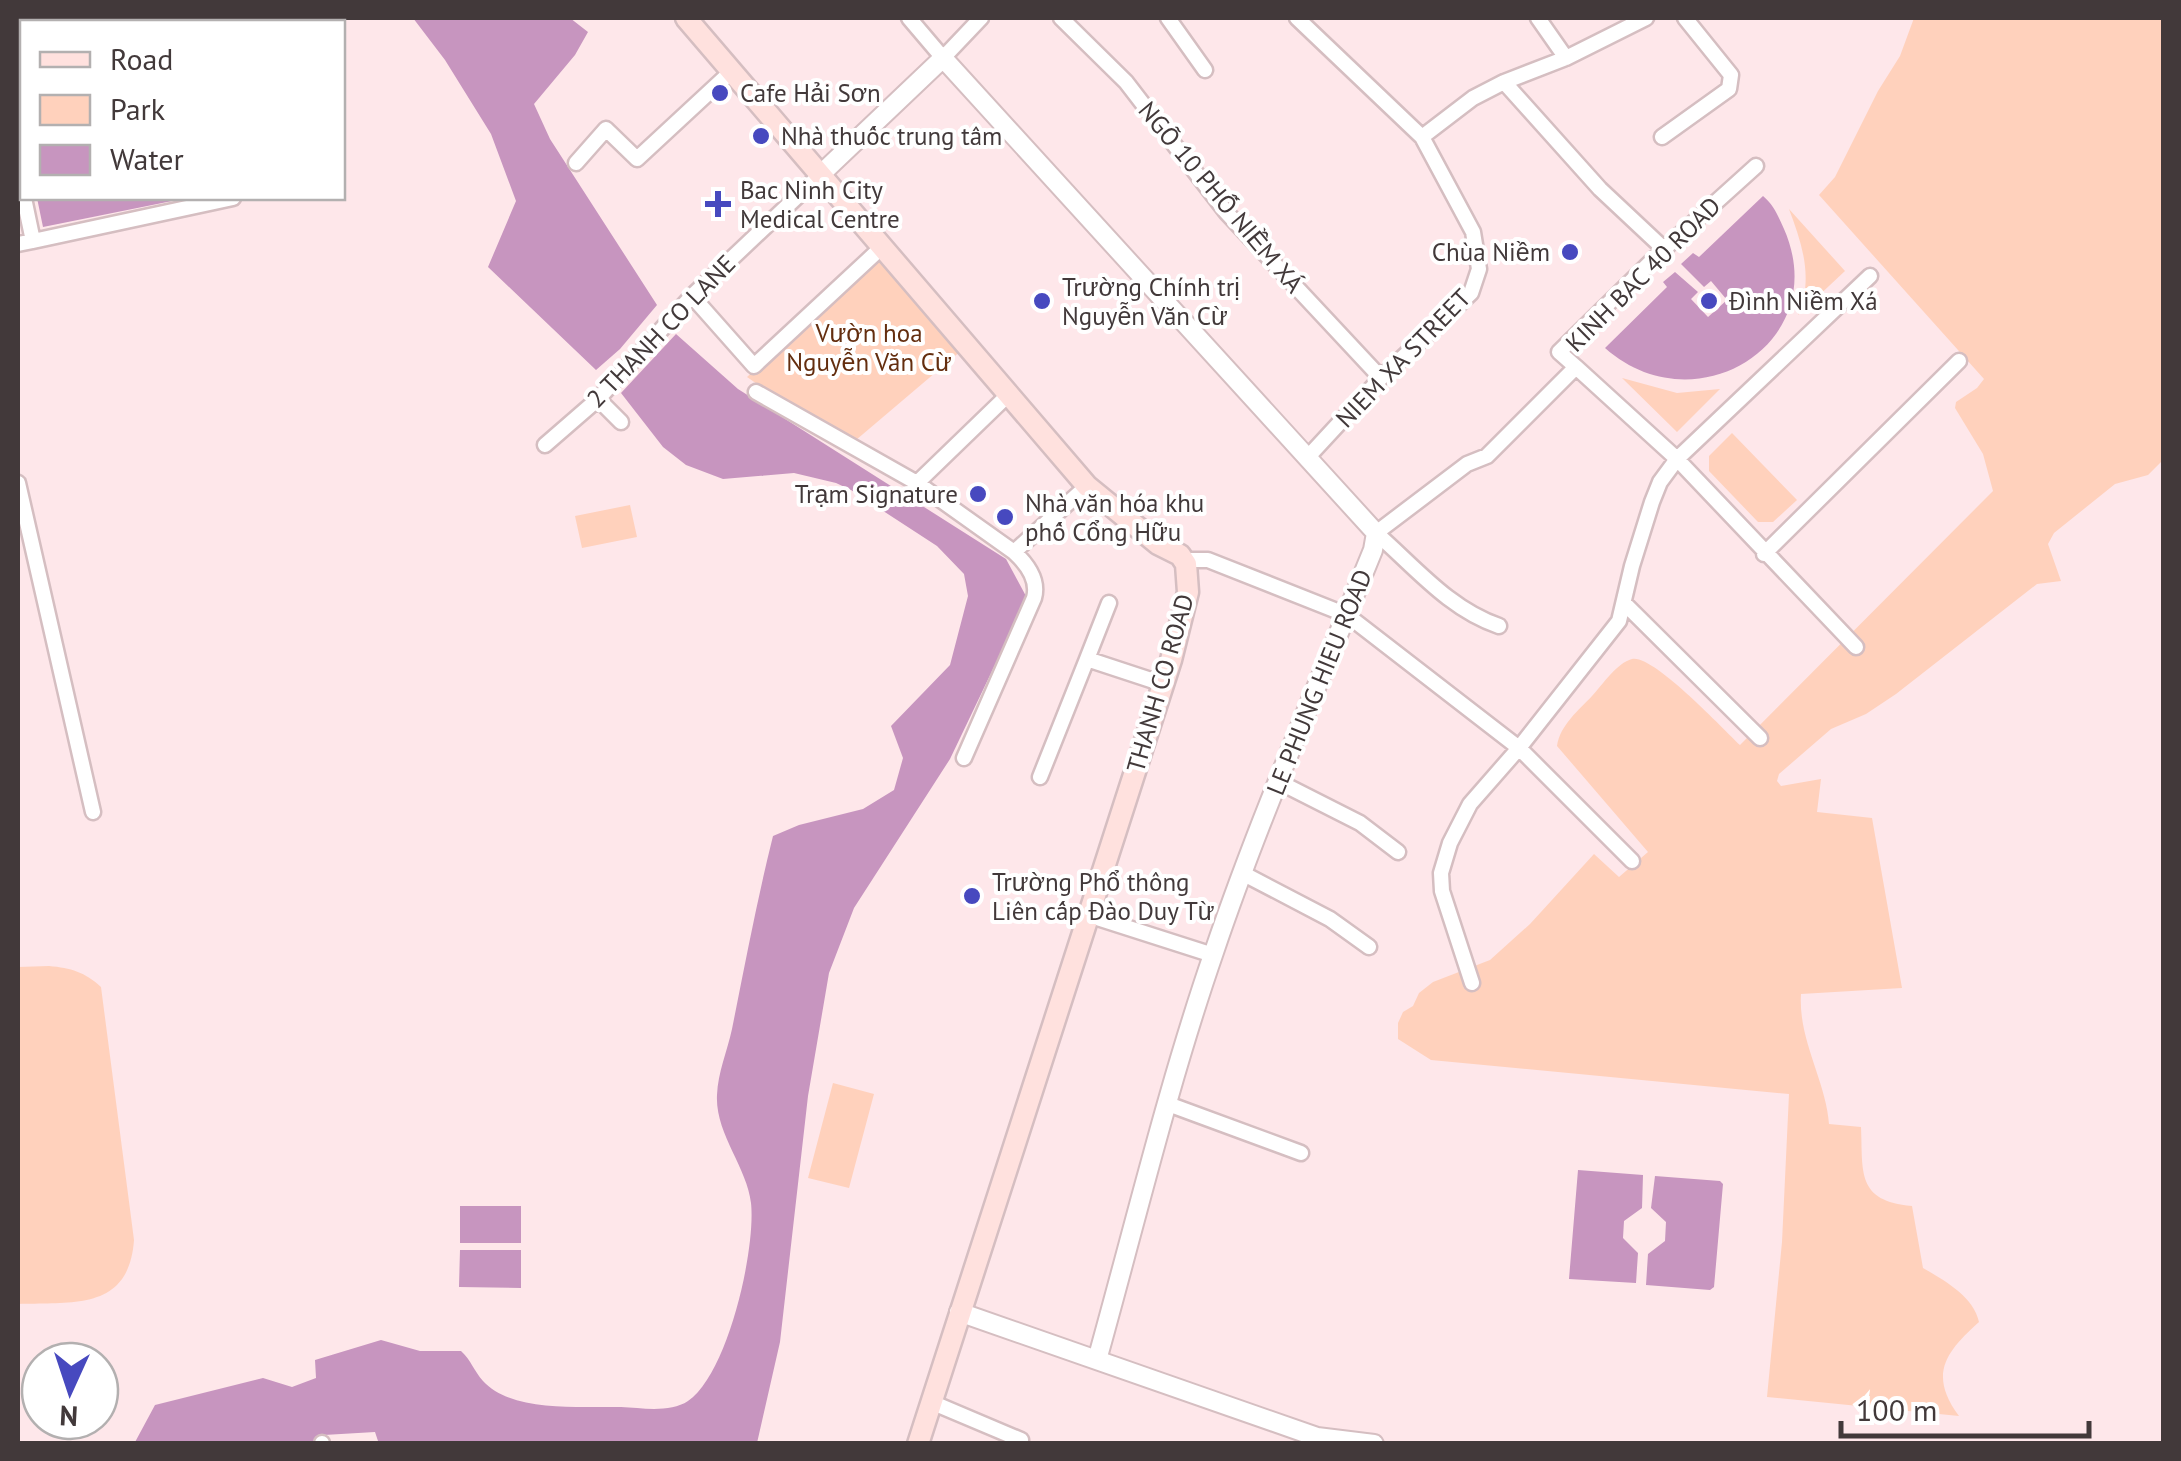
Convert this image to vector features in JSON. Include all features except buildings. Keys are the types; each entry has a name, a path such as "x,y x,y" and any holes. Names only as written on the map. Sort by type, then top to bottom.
{"main road":[{"path":"686,18 820,175"},
{"name":"THANH CO ROAD","path":"820,175 1087,486 1184,560 1189,574 1188,592 1163,684 959,1312"},
{"path":"918,1444 959,1312"}],"street":[{"path":"909,18 1376,533 1448,600 1471,616 1499,626"},
{"path":"820,175 981,18"},
{"name":"NGÕ 10 PHỐ NIỀM XÁ","path":"1060,18 1126,82 1226,212 1381,378"},
{"path":"1168,18 1205,70"},
{"name":"NIEM XA STREET","path":"1297,18 1422,137 1472,232 1480,269 1478,282 1460,305 1381,378 1307,458"},
{"path":"1538,18 1566,58"},
{"path":"1422,137 1474,98 1504,82 1566,58 1646,18"},
{"path":"1662,137 1730,90 1733,82 1732,75 1685,18"},
{"path":"576,163 606,129 637,159 733,70"},
{"path":"1504,82 1600,188 1664,248"},
{"name":"KINH BAC 40 ROAD","path":"1376,533 1467,464 1487,456 1576,367 1559,352 1664,248 1756,166"},
{"name":"2 THANH CO LANE","path":"545,445 598,398 692,296 820,175"},
{"path":"24,200 29,222 25,243 224,200"},
{"path":"692,296 754,366 882,247"},
{"path":"1472,983 1447,908 1441,873 1461,818 1619,621 1652,502 1660,482 1677,459 1870,276"},
{"path":"1764,554 1959,361"},
{"path":"1576,367 1677,459 1856,647"},
{"path":"756,392 917,483 1014,552 1035,582 1036,593 964,758"},
{"path":"917,483 1008,395"},
{"path":"598,398 621,422"},
{"path":"18,483 93,812"},
{"path":"1014,552 1087,486"},
{"name":"LE PHUNG HIEU ROAD","path":"1097,1360 1213,954 1373,550 1376,533"},
{"path":"1184,560 1208,560 1347,615 1519,748 1632,861"},
{"path":"1040,777 1109,603"},
{"path":"1625,604 1760,738"},
{"path":"1086,659 1163,684"},
{"path":"1279,782 1360,823 1398,852"},
{"path":"1242,874 1330,919 1369,947"},
{"path":"1088,915 1213,954"},
{"path":"1168,1104 1301,1152"},
{"path":"959,1312 1317,1436 1374,1444"},
{"path":"931,1402 1021,1440 1020,1444"}],"green space":[{"path":"1914,18 2163,18 2163,460 2148,475 2115,484 2054,533 2048,544 2061,581 2037,584 1896,694 1866,714 1831,729 1779,774 1777,781 1781,786 1821,779 1817,812 1872,818 1902,988 1801,994 1801,1011 1829,1124 1861,1127 1866,1182 1881,1198 1912,1206 1923,1268 1957,1290 1976,1313 1979,1322 1950,1354 1943,1376 1944,1388 1959,1416 1767,1397 1782,1242 1789,1094 1431,1060 1398,1039 1403,1012 1413,1006 1419,993 1433,982 1490,960 1530,924 1594,854 1619,877 1648,852 1557,746 1571,718 1616,669 1632,659 1655,668 1740,745 1993,491 1983,454 1955,408 1956,402 1984,379 1819,195 1835,177 1900,56"},
{"path":"1789,209 1845,271 1798,315 1806,274"},
{"name":"Vườn hoa Nguyễn Văn Cừ","path":"880,254 962,350 856,440 843,444 747,377"},
{"path":"1622,378 1677,393 1720,389 1677,432"},
{"path":"1732,433 1797,500 1773,522 1758,522 1709,471 1709,456"},
{"path":"630,505 637,537 582,548 575,516"},
{"path":"49,966 77,972 101,987 134,1240 122,1280 110,1291 78,1302 18,1304 18,967"},
{"path":"833,1083 874,1094 849,1188 808,1178"}],"water":[{"path":"413,18 570,18 588,32 575,55 534,104 550,139 657,305 620,349 596,370 488,267 516,201 491,134 445,60"},
{"path":"1763,196 1784,229 1794,270 1790,307 1773,338 1747,361 1714,376 1678,379 1641,371 1605,348 1667,287 1663,282 1675,272 1698,292 1691,299 1708,317 1727,300 1711,281 1704,287 1681,264 1693,253 1699,257"},
{"path":"37,200 173,200 172,201 43,227"},
{"path":"676,334 738,389 1006,559 1027,598 950,759 854,908 829,973 808,1096 780,1342 757,1443 379,1444 375,1432 324,1435 310,1444 134,1444 155,1405 263,1378 292,1387 316,1378 315,1360 381,1340 420,1351 461,1351 483,1381 496,1391 548,1406 673,1407 688,1401 702,1387 715,1365 727,1339 744,1279 751,1224 751,1203 744,1176 721,1123 718,1087 773,836 799,825 863,809 894,790 903,758 891,726 950,665 968,596 964,574 937,546 851,490 794,473 723,479 686,465 663,447 621,393"},
{"path":"1578,1170 1643,1175 1642,1208 1624,1221 1623,1238 1638,1253 1636,1283 1569,1279"},
{"path":"1655,1176 1723,1184 1714,1287 1710,1290 1646,1285 1648,1254 1665,1241 1666,1222 1651,1208"},
{"path":"460,1206 521,1206 521,1243 460,1243"},
{"path":"460,1250 521,1250 521,1288 459,1287"}],"railway":[{"path":"62,20 72,18"}],"place":[{"name":"Cafe Hải Sơn","path":"720,93"},
{"name":"Nhà thuốc trung tâm","path":"761,136"},
{"name":"Bac Ninh City Medical Centre","path":"718,204"},
{"name":"Chùa Niềm","path":"1570,252"},
{"name":"Trường Chính trị Nguyễn Văn Cừ","path":"1042,301"},
{"name":"Đình Niềm Xá","path":"1709,301"},
{"name":"Trạm Signature","path":"978,494"},
{"name":"Nhà văn hóa khu phố Cổng Hữu","path":"1005,517"},
{"name":"Trường Phổ thông Liên cấp Đào Duy Từ","path":"972,896"}]}
